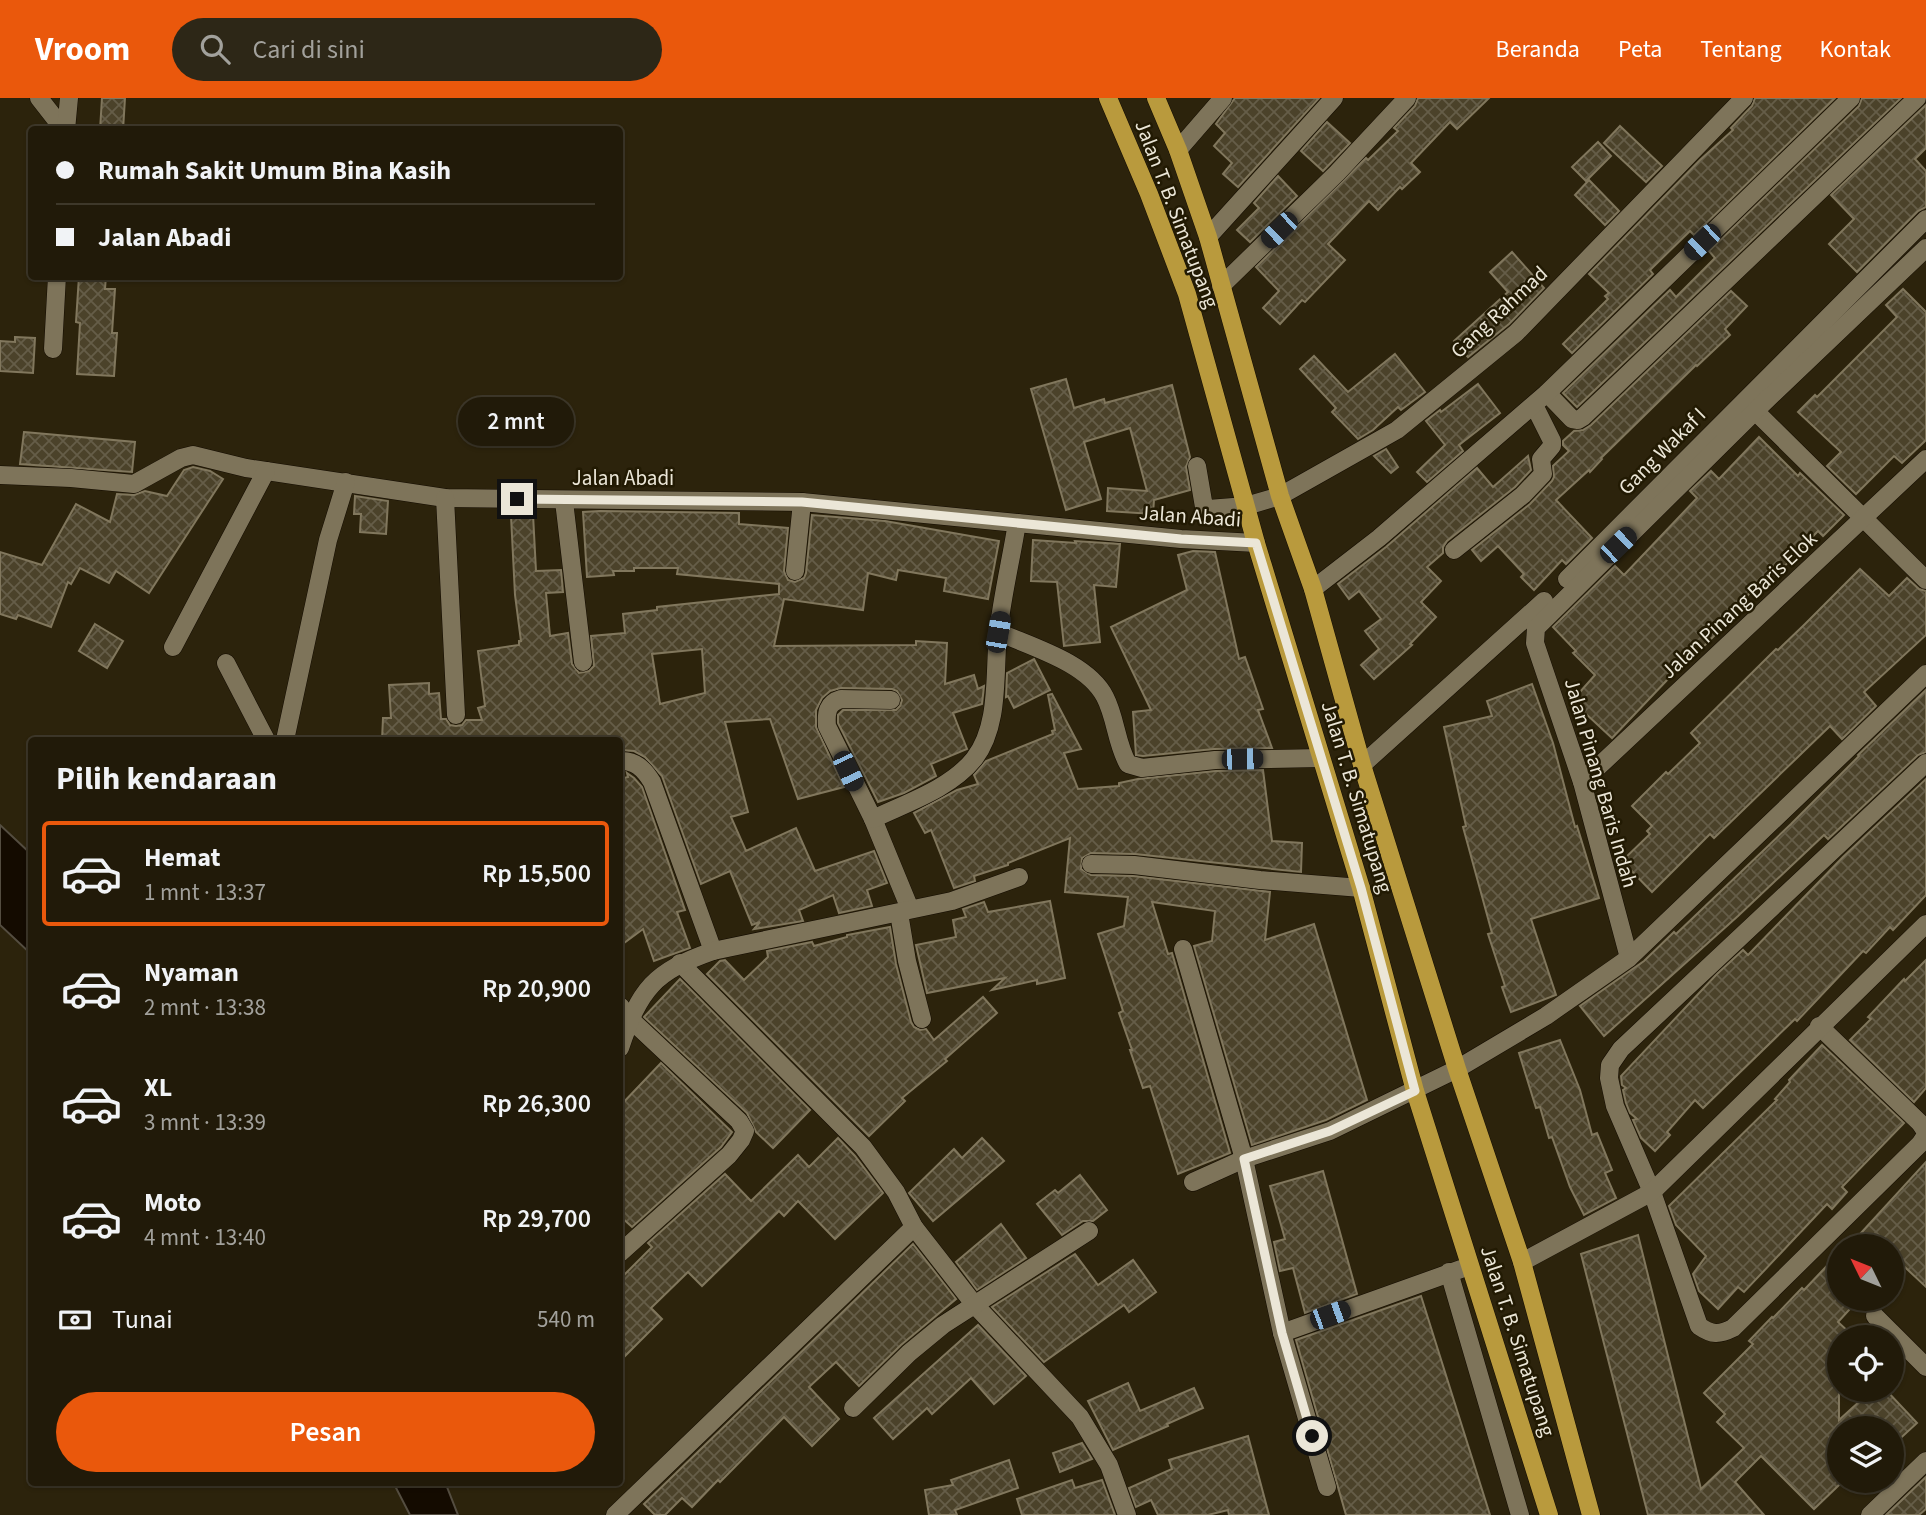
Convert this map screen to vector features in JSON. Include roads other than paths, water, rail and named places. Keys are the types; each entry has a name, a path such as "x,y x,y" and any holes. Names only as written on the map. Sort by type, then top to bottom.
{"main road":[{"name":"Jalan T. B. Simatupang","path":"1108,98 1149,194 1187,294 1256,543 1361,888 1415,1091 1549,1515"},
{"name":"Jalan T. B. Simatupang","path":"1156,98 1178,150 1208,237 1280,496 1313,589 1362,765 1457,1069 1522,1262 1591,1515"}],"street":[{"path":"40,98 62,126"},
{"path":"66,126 69,98"},
{"path":"1178,150 1223,98"},
{"path":"1208,237 1334,98"},
{"path":"1221,286 1338,173 1407,98"},
{"name":"Gang Rahmad","path":"1197,466 1204,507 1246,506 1280,496 1397,430 1516,333 1744,98"},
{"path":"1313,589 1379,538 1540,399 1851,98"},
{"path":"1540,399 1572,419 1583,417 1917,98"},
{"name":"Gang Wakaf I","path":"1362,765 1528,618 1926,219"},
{"path":"1926,248 1755,411 1926,580"},
{"path":"53,349 57,280"},
{"path":"1454,550 1522,495 1543,474 1541,459 1552,442 1540,399"},
{"name":"Jalan Pinang Baris Indah","path":"1629,958 1582,782 1534,634 1540,622 1755,411"},
{"name":"Jalan Abadi","path":"0,475 134,484 181,458 193,455 266,471 445,498 802,502 1181,539 1256,543"},
{"name":"Jalan Pinang Baris Elok","path":"1582,782 1926,459"},
{"path":"173,647 266,471"},
{"path":"286,737 328,540 346,482"},
{"path":"445,498 456,715"},
{"path":"564,500 583,663"},
{"path":"795,571 802,502"},
{"path":"873,819 950,781 974,760 985,738 991,719 998,632 1017,523"},
{"path":"998,632 1079,668 1093,679 1106,697 1120,751 1128,764 1142,768 1215,760 1321,758"},
{"path":"226,663 264,737"},
{"path":"1193,1182 1244,1159 1330,1131 1457,1069 1546,1016 1629,958 1926,674"},
{"path":"891,700 841,699 833,701 826,716 827,726 873,819 905,911 907,961 922,1018"},
{"path":"623,762 636,764 645,770 652,782 713,951"},
{"path":"1819,1026 1920,1123 1926,1134 1920,1144 1733,1328 1721,1334 1710,1334 1699,1326 1652,1192 1615,1106 1609,1078 1611,1065 1621,1049 1926,763"},
{"path":"1091,864 1134,865 1282,883 1361,888"},
{"path":"623,1250 729,1154 741,1140 744,1131 739,1121 624,1012 651,984 680,962 713,951 952,901 1019,877"},
{"path":"1522,1262 1652,1192 1926,924"},
{"path":"1183,949 1244,1159 1282,1333 1327,1487"},
{"path":"680,962 863,1147 896,1192 914,1227 975,1304 1080,1417 1109,1465 1127,1515"},
{"path":"615,1515 914,1227"},
{"path":"853,1408 909,1353 943,1325 1089,1231"},
{"path":"1282,1333 1449,1272 1471,1268"},
{"path":"1449,1272 1520,1515"},
{"path":"1875,1316 1926,1367"},
{"path":"1504,1461 1530,1453"},
{"path":"1870,1515 1926,1461"}]}
